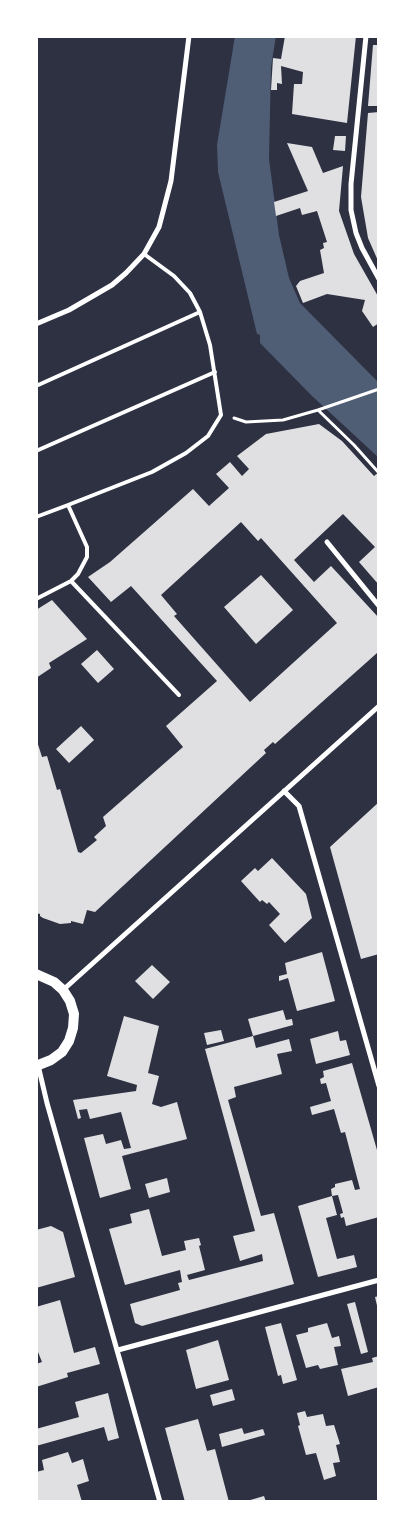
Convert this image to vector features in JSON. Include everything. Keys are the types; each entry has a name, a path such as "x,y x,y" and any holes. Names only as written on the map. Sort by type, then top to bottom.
{"main road":[{"path":"36,974 54,982 63,990 70,1001 74,1014 74,1028 62,1052 51,1060 37,1065"}],"street":[{"path":"36,324 69,310 112,285 144,254 159,227 172,181 189,36"},
{"path":"366,36 351,210 362,248 379,279"},
{"path":"327,542 379,606"},
{"path":"63,990 379,706"},
{"path":"284,791 299,806 379,1086"},
{"path":"37,1065 160,1502"},
{"path":"118,1350 379,1280"}],"lane":[{"path":"36,517 152,472 186,453 208,436 221,415 210,345 200,312 190,293 174,276 144,254"},
{"path":"36,386 200,312"},
{"path":"36,451 215,372"},
{"path":"36,599 71,581 84,566 87,557 87,547 68,505"},
{"path":"71,581 179,695"}],"path":[{"path":"221,415 246,422 282,420 379,389"},
{"path":"318,410 354,445 379,474"}],"water":[{"path":"235,36 276,36 271,67 269,159 279,235 289,278 300,303 379,383 379,458 312,396 260,343 260,335 257,334 218,172 217,145"}],"building":[{"path":"285,36 356,36 347,123 292,114 294,84 302,84 303,72 281,66 282,84 277,83 277,90 271,90 273,58 281,59"},
{"path":"373,45 379,45 379,106 368,106"},
{"path":"379,112 379,263 368,238 361,197 368,113"},
{"path":"335,136 346,136 345,151 333,150"},
{"path":"287,143 312,147 323,173 343,166 339,211 354,254 379,298 379,323 373,327 362,311 365,300 327,294 303,303 296,286 300,281 324,273 320,250 324,248 323,243 327,242 317,211 302,215 300,208 276,216 274,202 308,191"},
{"path":"319,424 342,441 374,476 379,472 379,585 359,562 375,547 343,514 294,560 314,582 331,566 379,618 379,655 377,653 275,744 273,742 264,750 266,753 95,912 87,910 83,924 71,921 71,923 60,924 43,918 40,914 36,913 36,738 42,757 47,756 57,790 60,789 78,852 81,853 97,840 94,837 106,826 103,817 183,747 166,726 217,681 131,586 111,602 88,577 110,562 193,489 209,506 229,488 216,474 230,462 242,476 249,469 237,456 266,434","holes":["241,522 258,541 261,538 337,623 250,702 174,616 177,614 161,595"]},
{"path":"261,575 293,610 256,644 224,607"},
{"path":"52,600 87,639 49,663 51,668 36,678 36,610"},
{"path":"97,650 114,669 98,683 81,664"},
{"path":"81,726 94,740 69,763 56,749"},
{"path":"379,802 379,954 361,959 330,847"},
{"path":"272,858 306,894 312,918 285,943 269,925 280,914 269,902 267,904 262,900 260,902 241,881 255,868 258,871"},
{"path":"322,952 335,1001 297,1011 288,978 279,981 279,976 287,974 285,963"},
{"path":"152,965 170,982 153,999 135,981"},
{"path":"283,1010 286,1020 292,1019 293,1025 253,1036 248,1019"},
{"path":"124,1016 159,1026 148,1073 159,1076 152,1104 161,1107 177,1102 187,1139 122,1156 131,1189 100,1198 84,1138 103,1134 106,1144 121,1140 124,1149 131,1148 121,1112 90,1119 87,1109 79,1110 81,1118 78,1119 73,1100 136,1091 137,1085 107,1076"},
{"path":"221,1030 224,1041 207,1045 204,1033"},
{"path":"338,1031 340,1041 346,1040 350,1055 316,1064 310,1039"},
{"path":"253,1036 256,1048 289,1039 292,1051 277,1054 282,1074 234,1087 236,1097 228,1100 261,1216 274,1213 294,1284 142,1326 135,1323 130,1304 180,1290 178,1283 182,1282 180,1270 125,1285 109,1229 132,1223 130,1214 149,1209 162,1256 186,1250 184,1241 199,1238 205,1270 187,1275 189,1280 263,1261 262,1254 240,1261 233,1236 255,1231 205,1049"},
{"path":"352,1063 379,1157 379,1217 346,1226 344,1217 341,1218 340,1214 343,1213 338,1195 332,1196 331,1189 335,1187 335,1184 352,1180 355,1190 360,1189 345,1132 341,1133 334,1109 312,1115 310,1107 331,1101 326,1083 321,1084 320,1079 324,1077 323,1071"},
{"path":"167,1178 170,1192 149,1198 145,1184"},
{"path":"332,1196 337,1215 326,1218 337,1259 354,1255 357,1267 318,1277 298,1206"},
{"path":"51,1226 63,1232 75,1277 36,1288 36,1230"},
{"path":"379,1296 379,1310 378,1310 375,1297"},
{"path":"60,1300 74,1353 95,1347 100,1364 67,1373 68,1377 36,1387 36,1364 42,1362 36,1347 36,1307"},
{"path":"355,1302 368,1352 361,1354 347,1304"},
{"path":"281,1323 297,1380 283,1384 281,1375 278,1376 265,1327"},
{"path":"327,1323 332,1338 339,1336 341,1346 334,1347 338,1365 320,1369 318,1365 306,1368 296,1335 308,1332 308,1328"},
{"path":"218,1340 229,1380 196,1389 186,1350"},
{"path":"379,1356 379,1387 348,1396 341,1369 373,1362 372,1358"},
{"path":"232,1389 235,1400 213,1406 210,1395"},
{"path":"108,1393 119,1438 108,1441 104,1427 36,1446 36,1429 79,1417 75,1402"},
{"path":"305,1411 307,1417 323,1414 326,1426 334,1425 340,1444 336,1445 340,1462 333,1463 336,1476 324,1480 316,1453 306,1455 298,1426 300,1425 297,1413"},
{"path":"198,1419 207,1451 215,1449 229,1502 185,1502 165,1428"},
{"path":"242,1428 244,1434 263,1429 265,1435 222,1447 219,1434"},
{"path":"68,1452 72,1463 83,1459 89,1481 77,1485 82,1502 36,1502 36,1472 44,1470 42,1460"},
{"path":"264,1496 266,1502 247,1502 247,1501"}]}
